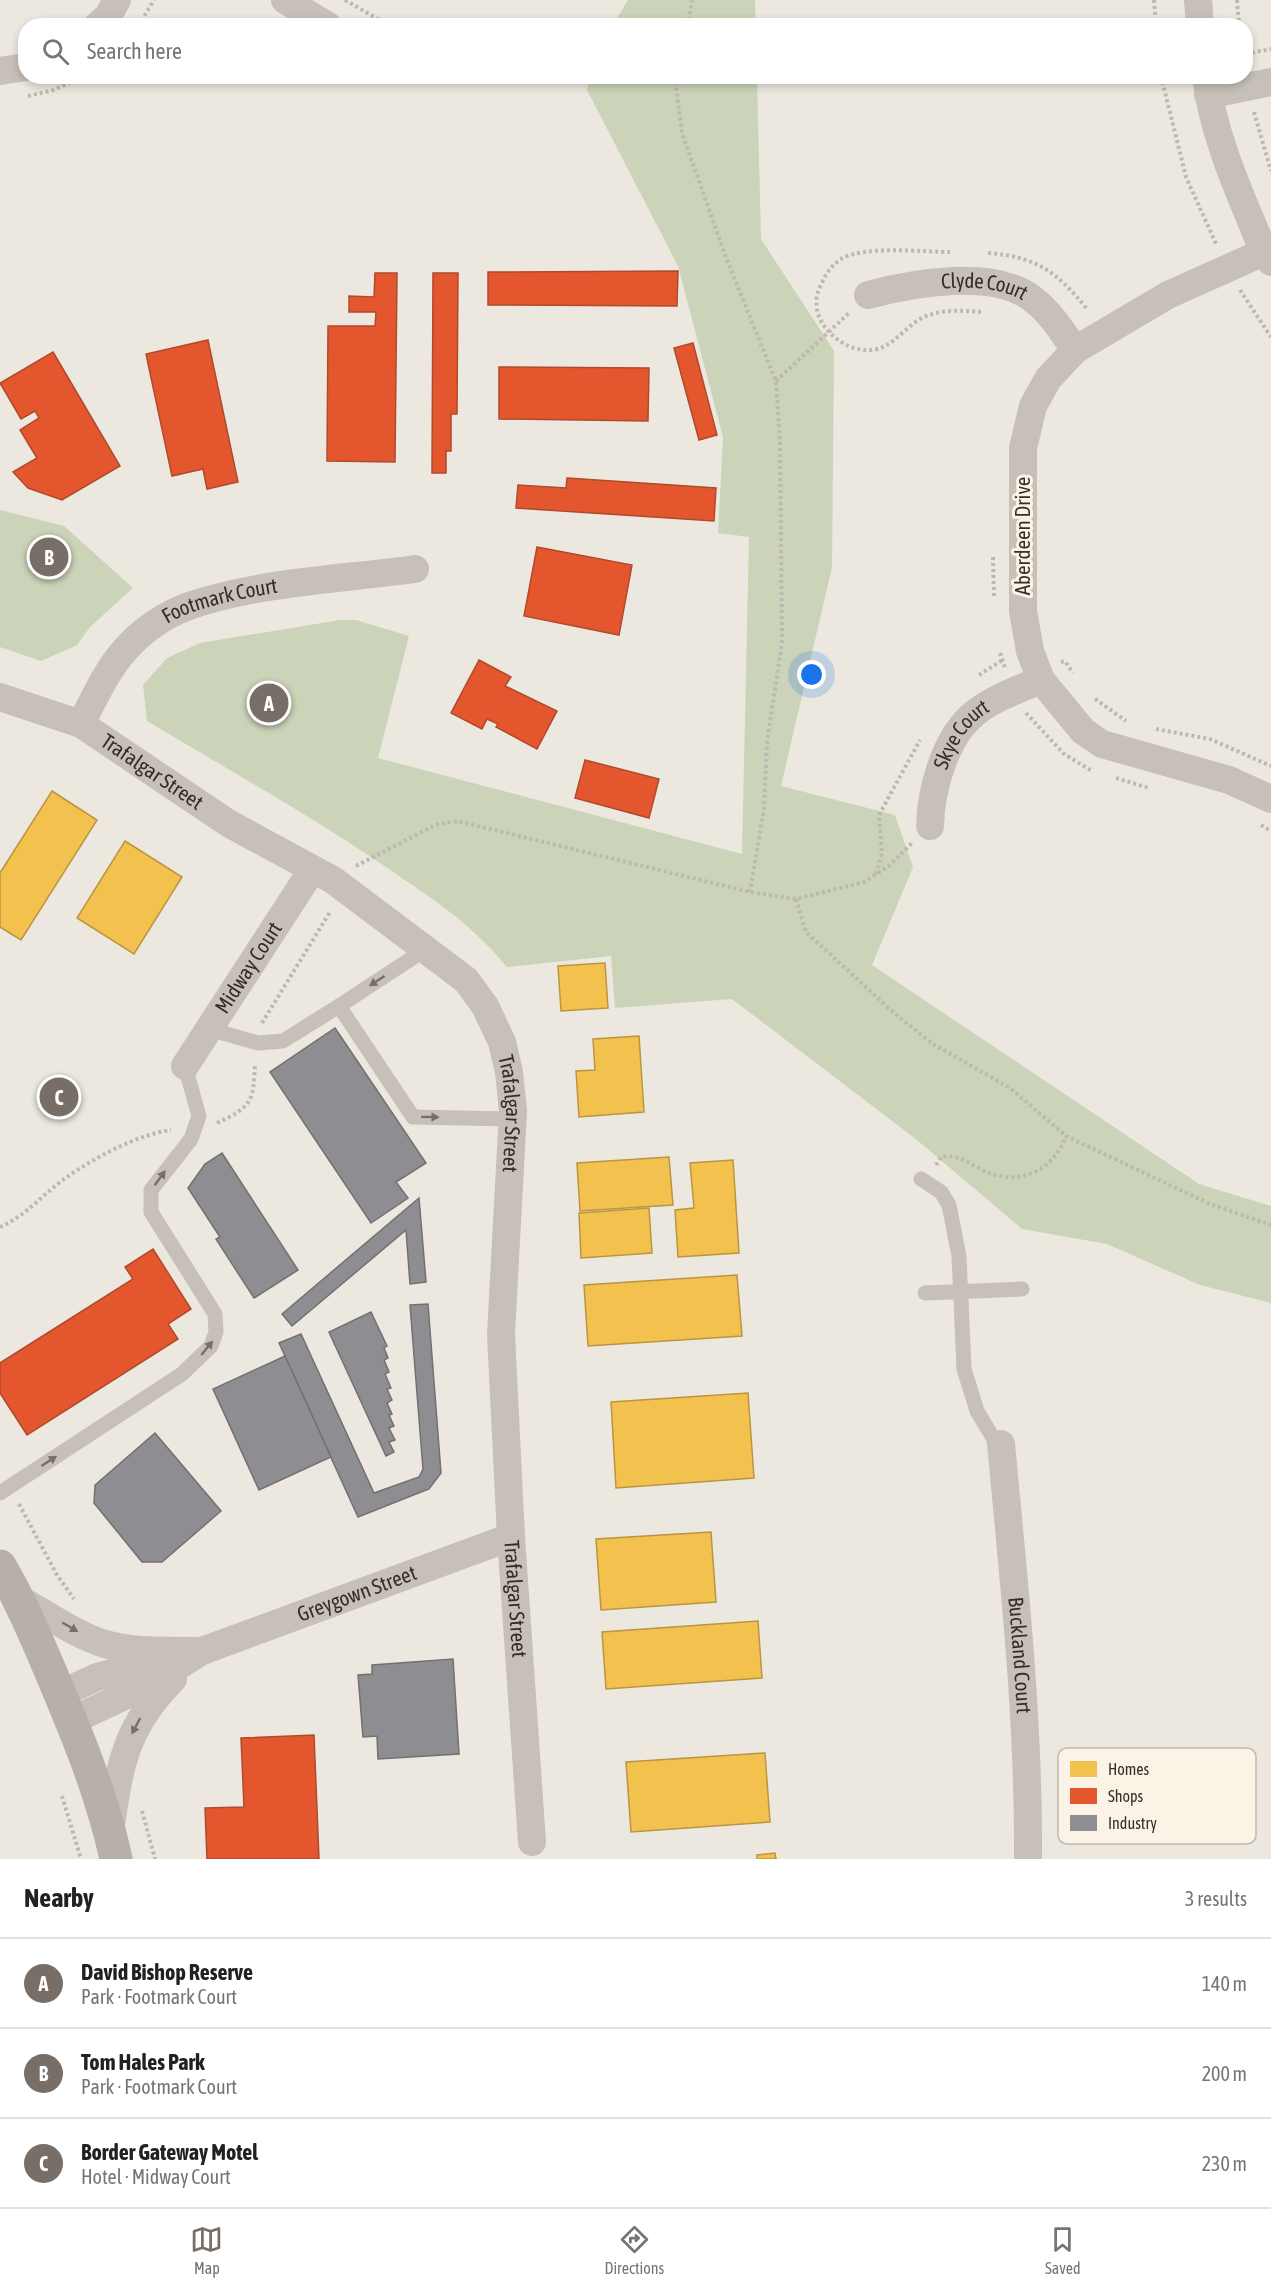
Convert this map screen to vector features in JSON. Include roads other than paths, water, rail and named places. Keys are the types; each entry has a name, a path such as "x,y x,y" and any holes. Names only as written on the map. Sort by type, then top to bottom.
{"main road":[{"path":"0,1566 19,1599 65,1708 113,1845"}],"street":[{"path":"106,18 117,0"},
{"path":"285,0 315,18"},
{"path":"1198,0 1199,18"},
{"path":"0,71 18,68"},
{"path":"1259,84 1207,86 1232,176 1268,257"},
{"name":"Aberdeen Drive","path":"1263,811 1229,780 1102,744 1073,722 1039,674 1030,651 1023,611 1023,448 1032,406 1048,379 1075,350 1168,295 1216,256 1268,257"},
{"name":"Clyde Court","path":"868,295 921,283 990,282 1015,288 1034,300 1075,350"},
{"name":"Footmark Court","path":"81,724 107,673 126,649 165,617 188,606 232,595 415,569"},
{"name":"Skye Court","path":"930,826 931,801 938,771 956,737 974,713 1015,691 1039,674"},
{"name":"Trafalgar Street","path":"0,697 81,724 228,823 323,875 466,980 485,1006 502,1042 509,1072 512,1119 501,1334 511,1537 532,1842"},
{"name":"Midway Court","path":"185,1066 209,1029 323,875"},
{"name":"Buckland Court","path":"1001,1447 1020,1634 1029,1790 1028,1859"},
{"name":"Greygown Street","path":"19,1599 85,1636 105,1644 124,1648 202,1651 511,1537"},
{"path":"65,1708 97,1677 130,1666 202,1651"},
{"name":"Greygown Street","path":"113,1845 120,1764 133,1732 155,1697 202,1651"}],"lane":[{"path":"209,1029 258,1043 283,1041 426,949"},
{"path":"339,1006 413,1117 512,1119"},
{"path":"0,1493 182,1374 211,1346 216,1332 215,1314 151,1212 151,1190 191,1139 199,1116 185,1066"},
{"name":"Buckland Court","path":"921,1179 944,1194 949,1205 959,1256 962,1353 968,1383 981,1419 1001,1447"},
{"path":"925,1293 1022,1288"}],"place":[{"name":"Tom Hales Park","path":"49,557"},
{"name":"David Bishop Reserve","path":"269,703"},
{"name":"Border Gateway Motel","path":"59,1097"}]}
